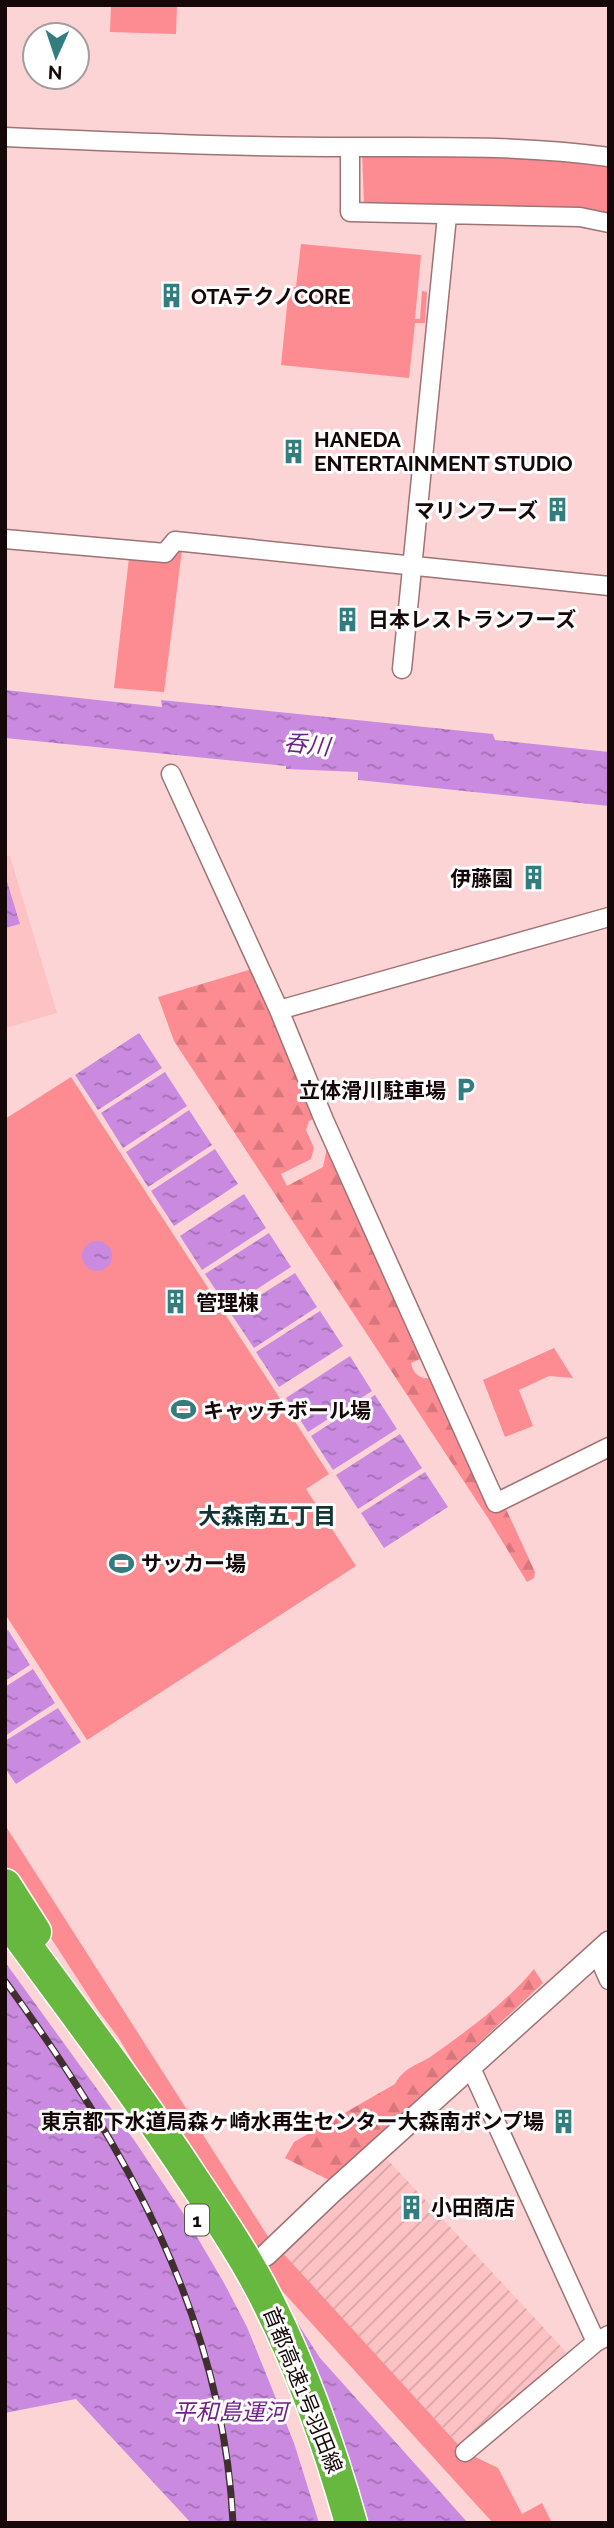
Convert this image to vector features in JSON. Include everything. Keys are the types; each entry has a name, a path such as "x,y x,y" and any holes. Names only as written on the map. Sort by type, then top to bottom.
{"highway":[{"path":"5,1885 142,2102"},
{"name":"首都高速1号羽田線","path":"5,1917 142,2102 236,2244 268,2302 295,2360 320,2424 351,2523"},
{"name":"首都高速1号羽田線","path":"5,1949 123,2110 184,2198 217,2252 275,2368 299,2427 330,2523"}],"street":[{"path":"5,137 350,153 420,146 538,150 609,157"},
{"path":"350,153 350,212 580,217 609,223"},
{"path":"402,669 447,216"},
{"path":"5,538 165,553 175,541 609,586"},
{"path":"171,774 279,1010 324,1120 496,1503 609,1447"},
{"path":"279,1010 609,918"},
{"path":"603,1948 609,1980"},
{"path":"266,2255 332,2192 603,1948"},
{"path":"465,2452 602,2339 471,2068"}],"shaded area":[{"path":"5,856 10,856 57,1013 5,1028"},
{"path":"387,2159 568,2354 459,2445 281,2253"}],"green space":[{"path":"111,5 177,5 176,34 110,32"},
{"path":"362,150 414,156 545,155 609,161 609,220 364,206"},
{"path":"301,244 421,255 415,319 420,319 422,291 427,292 425,323 415,323 409,378 281,365 289,287 296,287"},
{"path":"183,542 164,692 114,688 130,549"},
{"path":"252,969 317,1117 309,1121 306,1130 314,1148 311,1159 281,1174 287,1186 323,1167 328,1143 423,1358 411,1363 412,1368 420,1376 436,1378 498,1512 506,1509 535,1572 534,1578 527,1582 488,1518 174,1041 158,997"},
{"path":"71,1077 329,1474 306,1489 356,1566 87,1740 5,1614 5,1119"},
{"path":"554,1348 573,1378 549,1376 519,1390 533,1426 505,1437 483,1380"},
{"path":"5,1825 269,2238 465,2452 498,2468 522,2514 542,2503 552,2523 493,2523 254,2260 5,1867"},
{"path":"534,1969 543,1983 331,2181 285,2158 294,2142 395,2084 407,2070 473,2026 512,1993"}],"water":[{"name":"呑川","path":"5,690 162,707 161,700 493,734 495,740 609,752 609,806 358,780 358,772 286,769 286,766 5,738"},
{"path":"5,875 20,924 5,928"},
{"path":"139,1033 162,1068 98,1110 75,1075"},
{"path":"165,1072 187,1106 123,1148 101,1113"},
{"path":"189,1110 212,1145 148,1187 126,1152"},
{"path":"215,1149 238,1184 174,1226 151,1191"},
{"path":"244,1194 266,1228 202,1270 180,1236"},
{"path":"269,1233 291,1267 228,1308 205,1274"},
{"path":"97,1241 108,1245 112,1256 108,1267 97,1271 86,1267 82,1256 86,1245"},
{"path":"295,1273 317,1307 254,1348 231,1314"},
{"path":"320,1311 343,1346 279,1387 256,1352"},
{"path":"350,1356 372,1391 308,1432 286,1398"},
{"path":"375,1395 397,1429 333,1470 311,1436"},
{"path":"400,1434 422,1468 358,1509 336,1475"},
{"path":"425,1472 448,1507 384,1548 361,1513"},
{"path":"8,1630 30,1665 5,1681 5,1632"},
{"path":"33,1669 55,1703 5,1736 5,1687"},
{"path":"58,1708 81,1742 16,1784 5,1768 5,1741"},
{"name":"平和島運河","path":"5,1867 320,2358 468,2523 191,2523 76,2399 5,2413"}],"pier":[{"path":"5,1867 118,2037 203,2176 321,2386 368,2523 319,2523 294,2443 247,2327 224,2283 183,2213 134,2140 5,1962"}],"railway":[{"path":"5,1981 89,2106 127,2170 160,2236 188,2303 210,2374 225,2447 233,2523"}],"place":[{"name":"OTAテクノCORE","path":"171,296"},
{"name":"HANEDA ENTERTAINMENT STUDIO","path":"294,451"},
{"name":"マリンフーズ","path":"558,510"},
{"name":"日本レストランフーズ","path":"348,619"},
{"name":"伊藤園","path":"533,878"},
{"name":"立体滑川駐車場","path":"466,1090"},
{"name":"管理棟","path":"176,1302"},
{"name":"キャッチボール場","path":"183,1410"},
{"name":"サッカー場","path":"121,1563"},
{"name":"東京都下水道局森ヶ崎水再生センター大森南ポンプ場","path":"564,2121"},
{"name":"小田商店","path":"411,2207"}],"district":[{"name":"大森南五丁目","path":"267,1515"}]}
